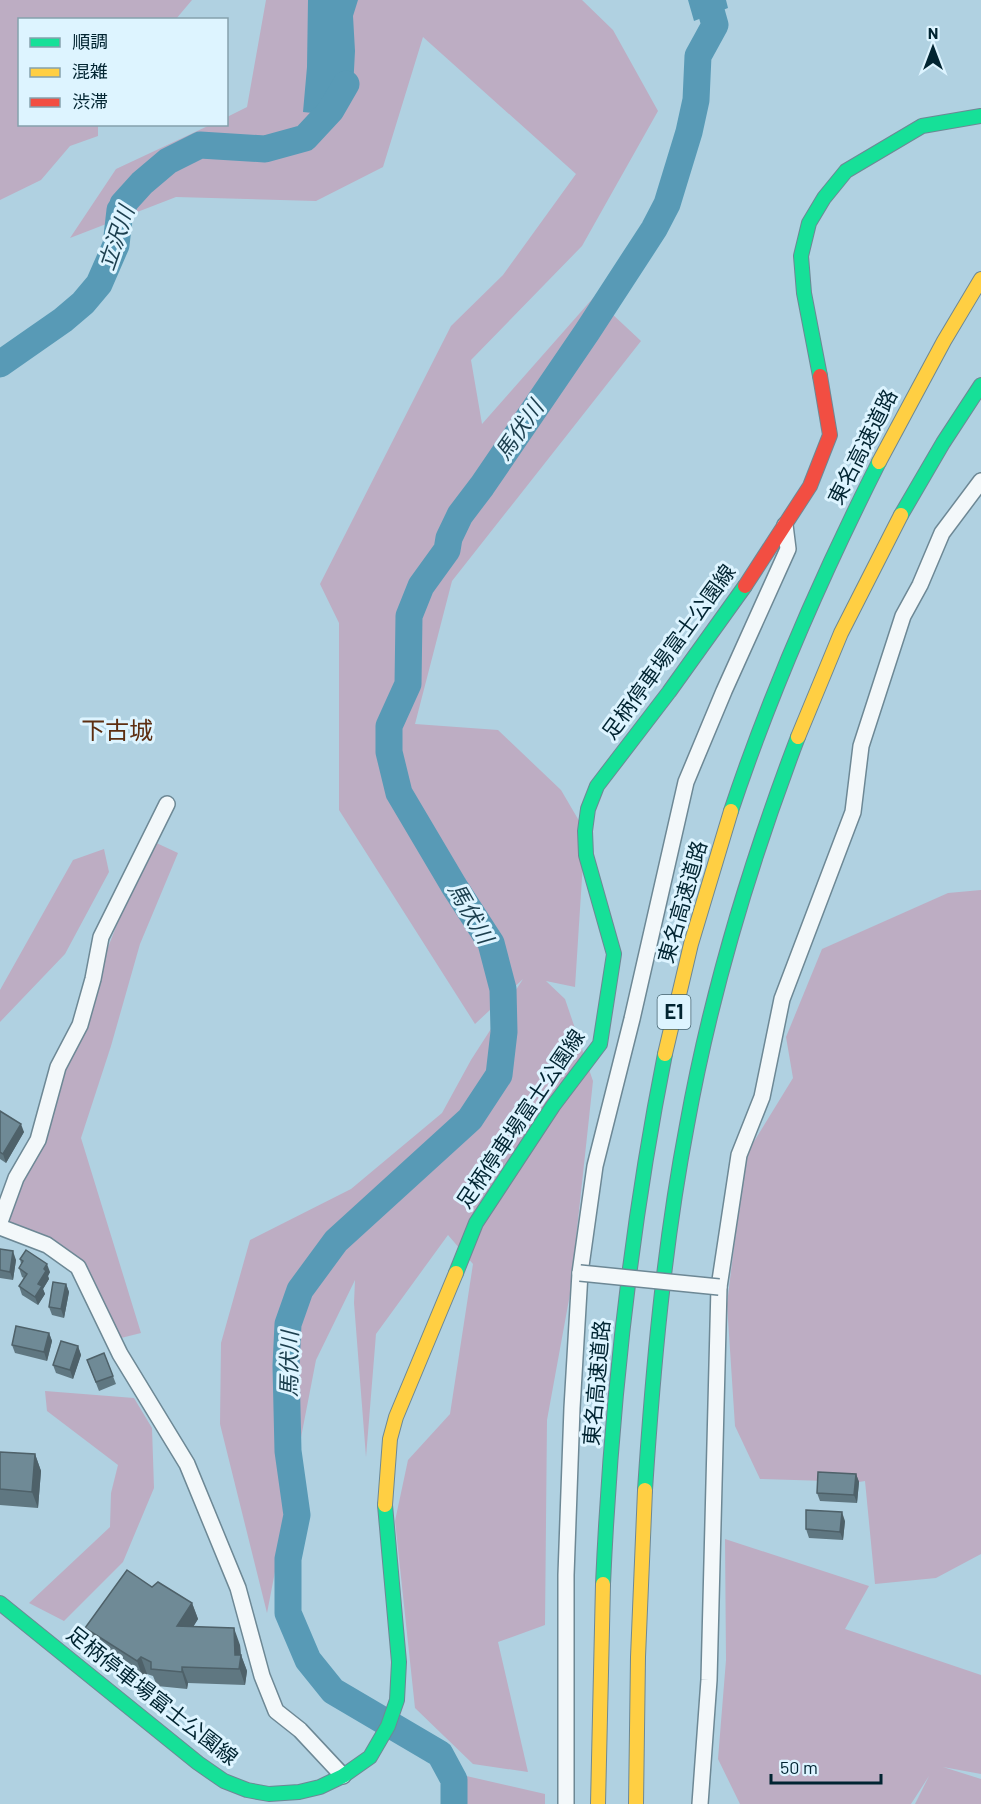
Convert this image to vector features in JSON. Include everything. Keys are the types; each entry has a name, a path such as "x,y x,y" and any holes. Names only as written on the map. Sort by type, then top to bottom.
{"main road":[{"name":"足柄停車場富士公園線","path":"0,1603 198,1763 224,1781 247,1790 269,1794 320,1787 343,1776 370,1757 388,1726 397,1700 399,1662 385,1487 390,1439 396,1417 476,1223 553,1106 600,1044 614,954 586,855 585,831 588,809 597,786 711,634 785,525 810,486 830,435 804,293 801,256 809,223 824,198 846,171 922,126 981,116"},
{"name":"東名高速道路","path":"598,1804 598,1722 606,1527 617,1383 637,1214 652,1116 673,1019 700,912 733,808 766,713 802,623 848,522 885,450 938,350 981,279"},
{"name":"E1","path":"636,1804 645,1487 656,1350 688,1118 709,1020 732,929 757,849 834,648 899,518 943,442 981,385"}],"street":[{"path":"700,1804 709,1680 719,1287 739,1155 762,1097 782,999 853,812 861,747 903,616 920,585 942,533 981,481"},
{"path":"566,1804 567,1563 572,1408 580,1273 595,1166 632,1019 686,782 788,549 785,525"},
{"path":"0,1222 16,1178 38,1140 58,1067 80,1025 93,979 101,937 167,804"},
{"path":"0,1227 47,1245 78,1267 120,1354 187,1464 238,1588 262,1676 276,1711 300,1730 343,1776"},
{"path":"580,1273 719,1287"}],"shaded area":[{"path":"0,0 192,0 177,18 18,18 18,126 98,126 98,136 70,146 41,180 0,200"},
{"path":"266,0 582,0 613,30 658,111 582,246 471,360 482,424 594,297 641,341 452,581 415,724 498,730 561,790 585,831 575,987 546,981 565,999 593,1081 570,1294 547,1420 545,1625 498,1642 528,1772 473,1764 415,1708 395,1521 408,1460 450,1414 473,1264 448,1235 376,1334 366,1457 354,1303 355,1280 316,1360 267,1613 220,1424 221,1343 250,1240 351,1189 442,1113 471,1060 523,979 475,1024 339,810 339,623 320,584 451,326 503,275 576,174 423,37 383,167 316,201 176,197 70,238 116,169 208,126 228,126 228,116 247,107"},
{"path":"150,840 178,853 140,944 111,1046 81,1138 141,1333 113,1340 66,1250 2,1218"},
{"path":"104,849 109,872 65,954 0,1022 0,990 73,860"},
{"path":"981,890 981,1554 936,1578 875,1584 865,1481 760,1479 735,1426 727,1304 745,1156 793,1078 786,1037 822,949 948,893"},
{"path":"45,1391 134,1398 152,1428 154,1488 123,1562 64,1621 29,1603 110,1527 111,1493 118,1465 47,1411"},
{"path":"725,1539 869,1586 845,1629 981,1675 981,1774 943,1767 981,1779 981,1804 915,1804 929,1776 911,1804 740,1804 718,1759 726,1660"},
{"path":"462,1775 545,1794 545,1804 459,1804"}],"water":[{"path":"308,0 358,0 353,16 355,51 353,89 341,116 303,112 307,67"},
{"path":"688,0 726,0 728,8 694,21"}],"building":[{"path":"0,1111 21,1124 3,1154 0,1152"},
{"path":"0,1249 13,1251 10,1272 0,1270"},
{"path":"26,1250 47,1264 44,1269 46,1271 38,1284 42,1286 35,1297 19,1286 27,1274 19,1268 23,1261 20,1259"},
{"path":"53,1282 66,1284 61,1309 49,1307"},
{"path":"16,1326 49,1333 44,1352 12,1345"},
{"path":"61,1341 78,1346 70,1370 53,1365"},
{"path":"104,1353 113,1376 96,1382 87,1360"},
{"path":"0,1452 35,1454 32,1492 0,1489"},
{"path":"818,1472 856,1474 854,1495 817,1493"},
{"path":"806,1510 842,1512 840,1532 806,1529"},
{"path":"127,1570 152,1587 158,1582 192,1603 177,1626 234,1628 235,1655 241,1655 239,1669 182,1667 182,1672 151,1669 151,1662 141,1657 137,1661 85,1628"}],"waterway":[{"name":"馬伏川","path":"454,1804 454,1780 440,1754 333,1691 308,1660 288,1613 288,1559 297,1515 288,1451 286,1366 288,1324 300,1290 336,1241 470,1119 499,1075 504,1032 503,989 491,943 399,793 389,752 389,726 408,684 409,616 421,586 447,550 449,538 460,515 587,332 654,229 667,204 689,132 696,100 698,56 715,25 708,0"},
{"name":"立沢川","path":"0,364 63,320 83,303 99,284 116,245 120,210 123,204 142,183 168,161 200,145 265,149 305,138 331,110 346,84"}],"traffic: fast":[{"path":"820,376 804,293 801,256 809,223 824,198 846,171 922,126 981,116"},
{"path":"901,515 943,443 981,385"},
{"path":"731,811 780,678 837,547 879,462"},
{"path":"456,1273 476,1223 553,1106 600,1044 614,954 586,855 585,831 588,809 597,786 669,692 745,586"},
{"path":"645,1490 666,1261 679,1170 697,1075 720,977 748,880 798,737"},
{"path":"603,1584 611,1451 624,1318 642,1186 665,1054"},
{"path":"0,1603 198,1763 224,1781 247,1790 269,1794 299,1792 320,1787 343,1776 370,1757 388,1726 397,1700 399,1662 385,1505"}],"traffic: slow":[{"path":"879,462 944,341 981,279"},
{"path":"798,737 841,633 901,515"},
{"path":"665,1054 691,944 731,811"},
{"path":"385,1505 390,1439 396,1417 456,1273"},
{"path":"636,1804 638,1657 645,1490"},
{"path":"598,1804 603,1584"}],"traffic: jam":[{"path":"745,586 810,486 830,435 820,376"}],"district":[{"name":"下古城","path":"117,731"}]}
